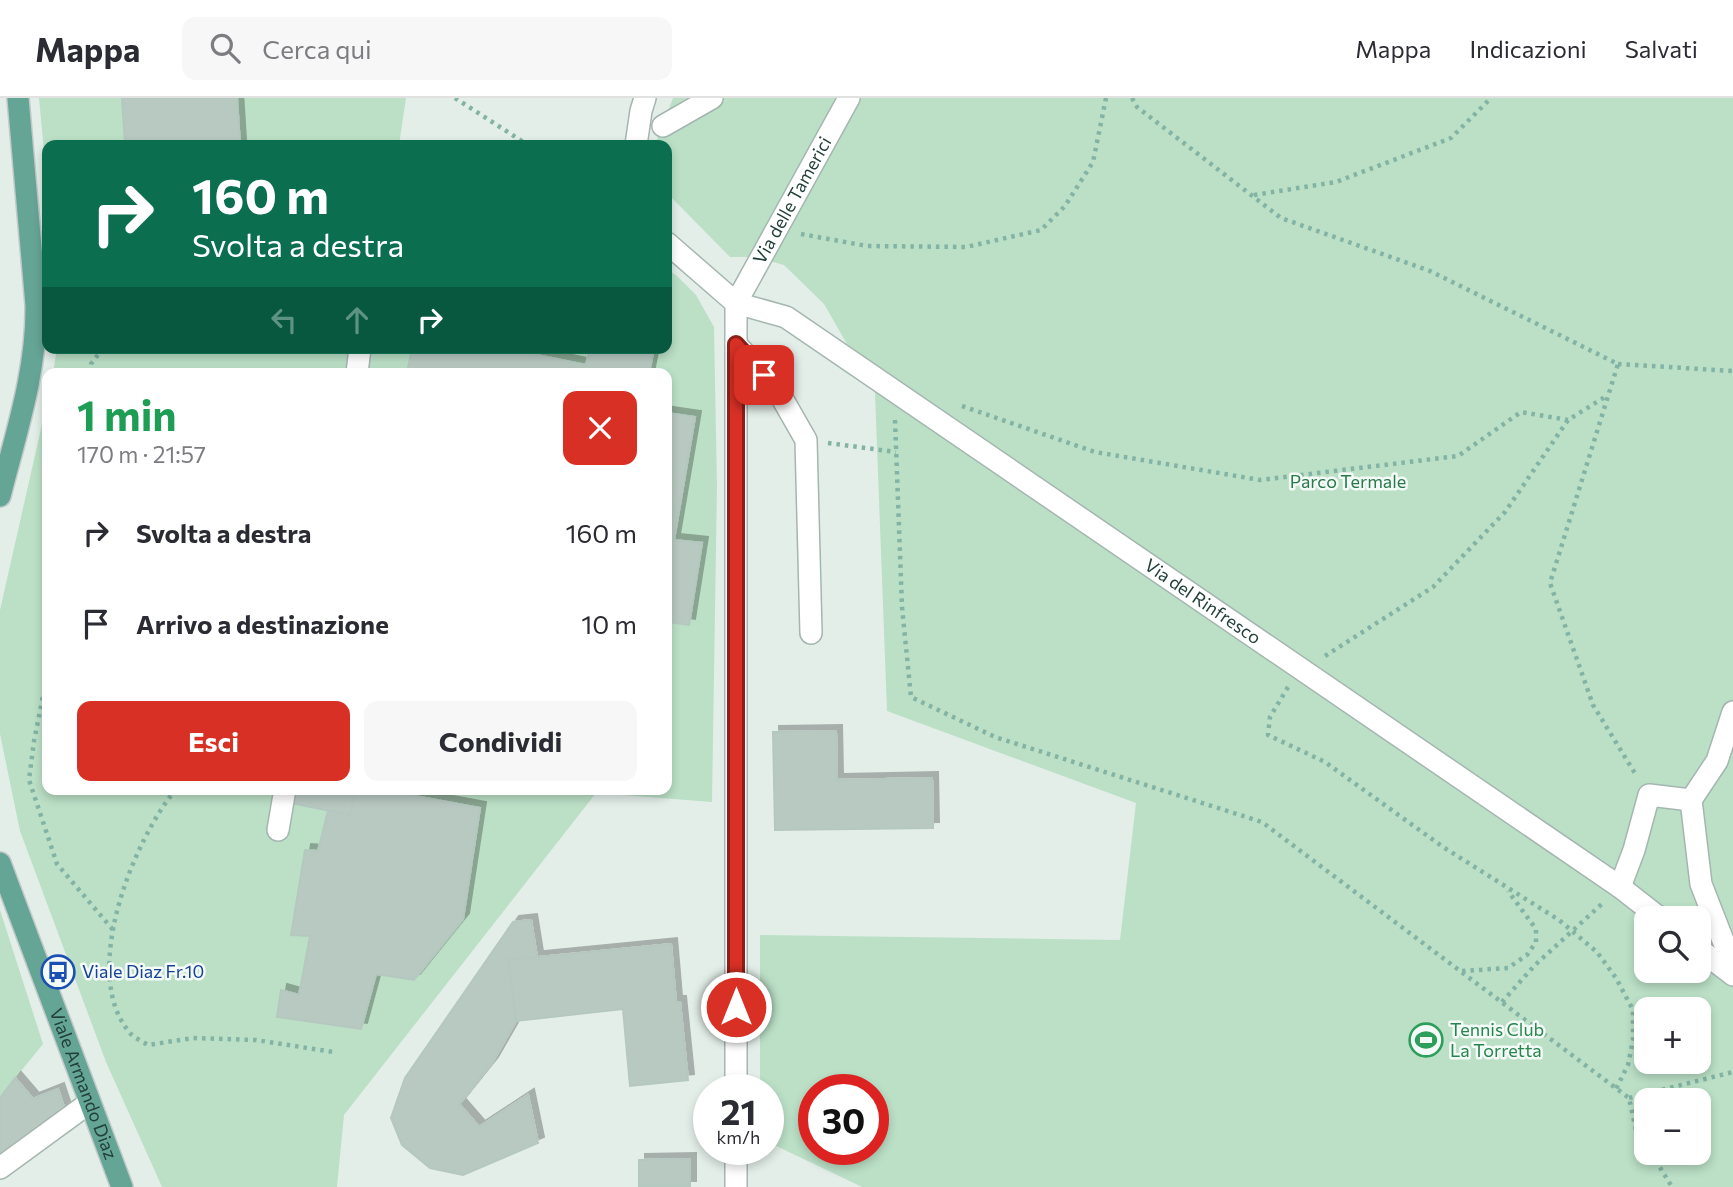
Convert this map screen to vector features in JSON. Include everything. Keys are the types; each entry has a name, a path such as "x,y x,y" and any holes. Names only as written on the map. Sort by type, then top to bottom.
{"main road":[{"path":"0,496 32,369 36,333 36,305 18,98"},
{"name":"Viale Armando Diaz","path":"0,863 122,1187"}],"street":[{"path":"637,140 640,111 645,98"},
{"path":"663,126 712,98"},
{"name":"Via delle Tamerici","path":"736,303 849,98"},
{"path":"672,247 736,303 736,1074"},
{"name":"Via del Rinfresco","path":"736,303 786,317 1612,881 1644,906"},
{"path":"736,344 778,391 806,440 811,633"},
{"path":"1733,712 1717,761 1691,800 1701,884 1733,966"},
{"path":"278,830 284,795"},
{"path":"1612,881 1634,850 1649,795 1691,800"},
{"path":"1711,958 1733,975"},
{"path":"0,1168 89,1103"},
{"path":"736,1165 736,1187"}],"path":[{"path":"455,98 520,140"},
{"path":"778,230 867,246 966,247 1041,230 1065,206 1093,162 1106,98"},
{"path":"1132,98 1138,107 1281,218 1430,271 1618,364 1733,371"},
{"path":"1253,195 1336,183 1451,138 1491,98"},
{"path":"1618,364 1550,583 1593,705 1649,795"},
{"path":"893,391 902,607 911,697 995,737 1262,822 1629,1098 1634,1121"},
{"path":"1608,395 1568,420 1505,512 1433,587 1337,650 1299,668 1270,716 1268,735 1325,762 1443,846 1559,920 1597,952 1616,978 1633,1010 1633,1040 1628,1065 1616,1088"},
{"path":"954,403 1095,452 1261,480 1458,456 1521,412 1568,420"},
{"path":"806,440 896,452"},
{"path":"42,700 33,741 29,780 57,864 114,931"},
{"path":"172,795 136,854 118,907 109,967 113,1003 131,1034 148,1045 193,1038 256,1040 333,1052"},
{"path":"1502,1002 1612,881"},
{"path":"1461,971 1508,968 1527,955 1536,942 1536,929 1506,887"},
{"path":"1629,1098 1733,1072"},
{"path":"1658,1165 1672,1187"}],"green space":[{"path":"39,98 406,98 400,140 43,140"},
{"name":"Parco Termale","path":"673,98 1733,98 1733,1187 862,1187 816,1165 889,1165 889,1074 798,1074 798,1156 784,1150 784,1074 760,1074 760,935 1120,940 1136,803 887,711 875,393 824,304 784,265 756,257 730,257 672,198 672,140 657,140"},
{"path":"672,272 696,295 714,327 717,486 712,802 622,795 672,795 672,368 54,368 56,354 672,354"},
{"path":"42,424 42,795 594,795 344,1115 337,1187 162,1187 106,1062 20,831 0,734 0,610"},
{"path":"0,910 43,1044 0,1097"}],"building":[{"path":"122,98 237,98 240,140 125,140"},
{"path":"411,354 532,354 586,365 589,354 653,354 650,368 408,368"},
{"path":"672,414 695,417 674,540 702,543 689,625 672,623"},
{"path":"836,731 837,780 932,778 933,828 775,830 773,732"},
{"path":"293,795 355,795 350,815 291,803"},
{"path":"355,795 410,795 480,808 463,919 414,980 376,974 361,1029 277,1017 281,990 299,995 310,936 291,935 305,850 318,851 328,811 350,815"},
{"path":"531,920 537,957 509,960 516,1021 492,1063 459,1104 479,1127 528,1095 538,1143 463,1175 430,1168 402,1145 391,1118 405,1078 513,922"},
{"path":"671,944 676,1002 680,1002 688,1080 630,1086 623,1009 516,1021 509,960"},
{"path":"15,1078 33,1099 58,1089 65,1110 0,1158 0,1098"},
{"path":"690,1159 690,1187 639,1187 639,1160"}],"place":[{"name":"Viale Diaz Fr.10","path":"58,972"},
{"name":"Tennis Club La Torretta","path":"1426,1040"}],"route":[{"path":"736,1007 736,344 764,375"}]}
